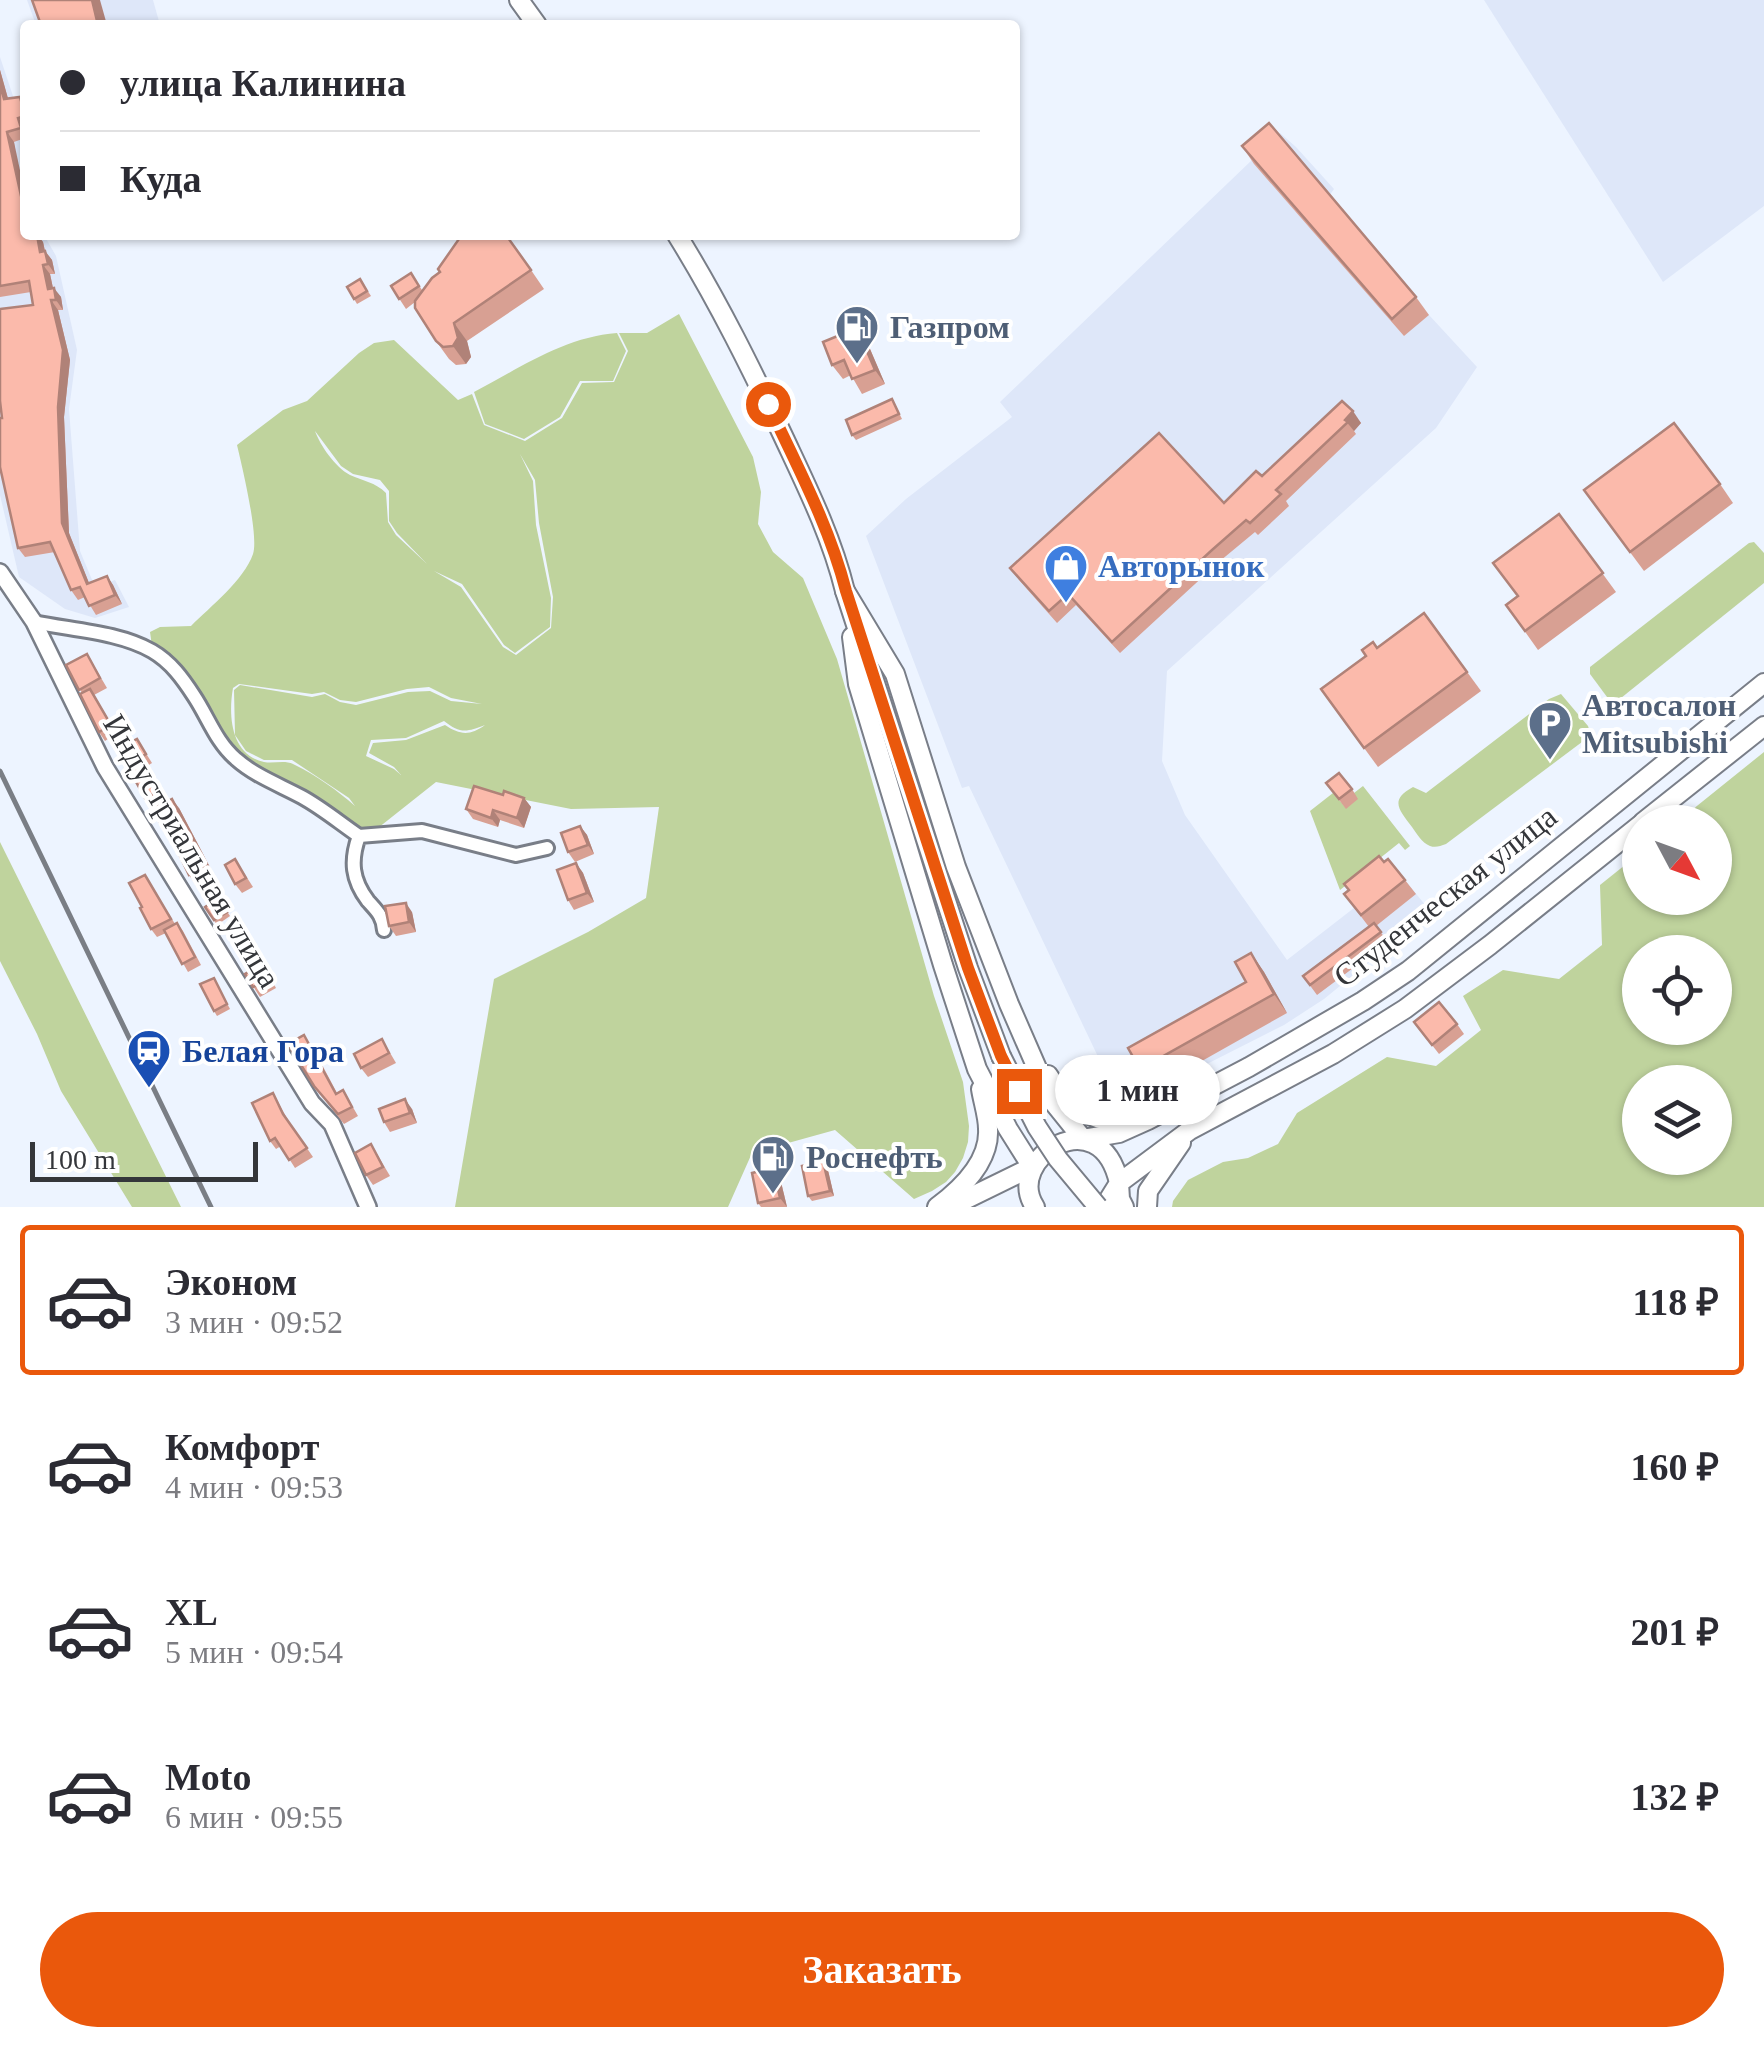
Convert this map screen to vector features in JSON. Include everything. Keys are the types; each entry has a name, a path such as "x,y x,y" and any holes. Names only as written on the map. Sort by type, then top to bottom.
{"main road":[{"path":"518,0 533,20"},
{"path":"680,240 753,373 838,562 968,968 1001,1056 1036,1127 1058,1159 1101,1207 1119,1183"},
{"path":"846,591 896,674 956,868 1050,1098 1083,1139 1098,1144 1115,1165 1124,1207"},
{"path":"846,591 858,684 977,1069 989,1132 974,1173 937,1207"},
{"name":"Студенческая улица","path":"1032,1167 1063,1142 1119,1133 1250,1068 1408,971 1764,683"},
{"name":"Студенческая улица","path":"1666,805 1764,726"},
{"name":"Студенческая улица","path":"1119,1183 1190,1130 1332,1054 1406,1009 1622,840"},
{"path":"1009,1004 1054,1085 1074,1106 1098,1119 1118,1123 1176,1104"},
{"path":"1318,1028 1332,1054"},
{"path":"977,1069 1032,1167 1027,1189 1035,1207"},
{"path":"1147,1207 1148,1190 1190,1130"},
{"path":"950,1207 1032,1167"}],"street":[{"name":"Индустриальная улица","path":"0,572 34,622 105,767 312,1103 332,1124 368,1207"},
{"path":"34,622 108,635 152,651 178,672 222,746 240,764 305,798 359,836 422,832 516,855 548,848"},
{"path":"359,836 353,852 353,877 383,917 384,930"}],"shaded area":[{"path":"27,0 153,0 159,20 34,20"},
{"path":"1484,0 1764,0 1764,206 1663,282"},
{"path":"0,57 15,102 20,102 20,240 47,240 56,256 77,350 69,409 80,551 95,587 115,580 129,607 95,618 65,609 19,577 0,495"},
{"name":"Авторынок","path":"1280,133 1334,189 1329,196 1477,367 1436,428 1167,671 1162,761 1185,815 1287,960 1399,873 1431,912 1324,999 1284,1025 1122,1107 969,786 962,788 866,536 906,499 1012,417 1000,402"}],"green space":[{"path":"679,314 753,457 761,492 758,524 773,552 803,578 837,659 934,996 963,1082 969,1126 963,1158 946,1182 914,1199 835,1130 752,1153 728,1207 455,1207 494,979 646,898 659,807 571,809 436,782 378,828 357,832 241,762 212,722 182,668 152,646 150,632 160,627 191,626 249,564 254,545 252,517 237,445 283,410 307,401 359,353 374,343 394,340 458,400 472,394 484,425 525,441 562,418 582,383 614,382 628,351 619,333 647,333","holes":["315,431 341,466 353,474 380,480 389,491 389,521 427,564 388,522 386,493 344,471","520,454 535,480 553,597 551,628 516,655 503,647 461,587 434,571 462,584 504,645 515,653 550,627 551,598 536,525 533,481","239,684 312,694 324,692 356,702 429,687 451,698 482,704 451,701 430,691 408,692 356,705 325,694 312,697 240,685 234,690 235,735 233,688","444,721 464,731 485,725 465,733 445,725 406,740 373,743 369,753 394,767 401,775 366,756 371,740 406,738","235,735 246,751 264,760 292,760 319,778 291,763 264,762 253,758 245,751 238,743"]},
{"path":"617,333 626,351 613,381 580,381 560,417 524,439 485,424 474,392 561,347"},
{"path":"1754,542 1764,553 1764,583 1621,698 1610,701 1590,674 1590,667"},
{"path":"1561,694 1588,726 1586,739 1446,844 1432,847 1422,841 1400,810 1401,796 1413,787 1426,793 1549,699"},
{"path":"1764,752 1764,1207 1172,1207 1188,1180 1223,1162 1248,1158 1278,1144 1297,1113 1387,1057 1436,1066 1481,1030 1463,996 1503,970 1559,979 1602,945 1600,885 1622,867 1622,915 1732,915 1732,805 1698,805"},
{"path":"1363,786 1410,846 1405,850 1399,843 1340,890 1310,811 1333,793 1346,808"},
{"path":"0,842 181,1207 132,1207 61,1091 0,961"}],"building":[{"path":"32,0 92,0 97,20 39,20"},
{"path":"0,84 4,99 20,97 20,128 7,132 20,191 20,240 38,240 40,252 45,251 48,264 43,265 48,289 54,288 56,300 51,300 63,350 58,407 62,523 87,584 107,576 115,595 89,606 80,587 71,590 50,542 18,548 0,467 0,309 33,305 29,281 0,286"},
{"path":"1269,123 1416,297 1392,319 1242,146"},
{"path":"458,240 510,240 531,270 454,323 458,338 453,346 443,347 415,308 415,301 440,272 438,269"},
{"path":"411,273 419,286 399,299 391,286"},
{"path":"360,279 367,291 354,299 347,287"},
{"path":"857,328 875,370 852,379 844,360 832,365 823,342"},
{"path":"892,399 899,414 852,435 846,420"},
{"path":"1342,401 1353,411 1345,420 1348,422 1276,490 1281,494 1250,523 1246,520 1112,642 1068,594 1049,611 1010,568 1159,433 1224,503 1256,471 1262,476"},
{"path":"1674,423 1720,484 1630,552 1584,490"},
{"path":"1559,514 1603,573 1525,631 1506,605 1518,596 1493,563"},
{"path":"1424,613 1467,672 1364,748 1321,689 1366,656 1362,650 1373,642 1377,648"},
{"path":"87,654 100,678 79,690 66,665"},
{"path":"90,689 111,725 99,732 80,694"},
{"path":"123,728 131,742 137,739 146,754 138,759 156,792 145,798 110,735"},
{"path":"1339,773 1352,789 1339,799 1326,783"},
{"path":"474,786 524,798 517,818 493,810 491,818 466,809"},
{"path":"172,799 207,866 189,875 153,809"},
{"path":"580,826 588,845 568,852 561,833"},
{"path":"1379,856 1384,862 1388,859 1405,880 1361,915 1344,894 1349,890 1344,884"},
{"path":"235,859 246,878 235,884 225,865"},
{"path":"576,863 587,893 568,900 557,870"},
{"path":"145,875 171,919 151,929 129,883"},
{"path":"218,898 227,912 214,920 205,907"},
{"path":"406,903 409,922 389,926 385,906"},
{"path":"177,923 195,957 182,964 164,930"},
{"path":"1374,923 1381,932 1310,985 1303,976"},
{"path":"1251,953 1274,994 1140,1069 1128,1048 1246,982 1235,962"},
{"path":"262,964 270,978 253,987 245,974"},
{"path":"214,978 227,1004 214,1011 200,984"},
{"path":"1439,1002 1457,1024 1432,1045 1414,1022"},
{"path":"304,1035 336,1094 343,1090 352,1107 338,1114 314,1086 288,1044"},
{"path":"382,1039 389,1053 361,1068 354,1054"},
{"path":"273,1093 307,1148 289,1160 275,1138 270,1141 252,1103"},
{"path":"405,1099 410,1113 384,1122 379,1109"},
{"path":"371,1144 383,1167 366,1175 355,1153"},
{"path":"823,1161 830,1191 808,1196 802,1166"},
{"path":"773,1168 780,1198 758,1203 752,1173"}],"railway":[{"path":"0,771 211,1207"}],"place":[{"name":"Газпром","path":"857,365"},
{"name":"Авторынок","path":"1066,604"},
{"name":"Автосалон Mitsubishi","path":"1550,761"},
{"name":"Белая Гора","path":"149,1089"},
{"name":"Роснефть","path":"773,1195"}],"route":[{"path":"768,404 838,562 968,968 1001,1056 1019,1091"}]}
